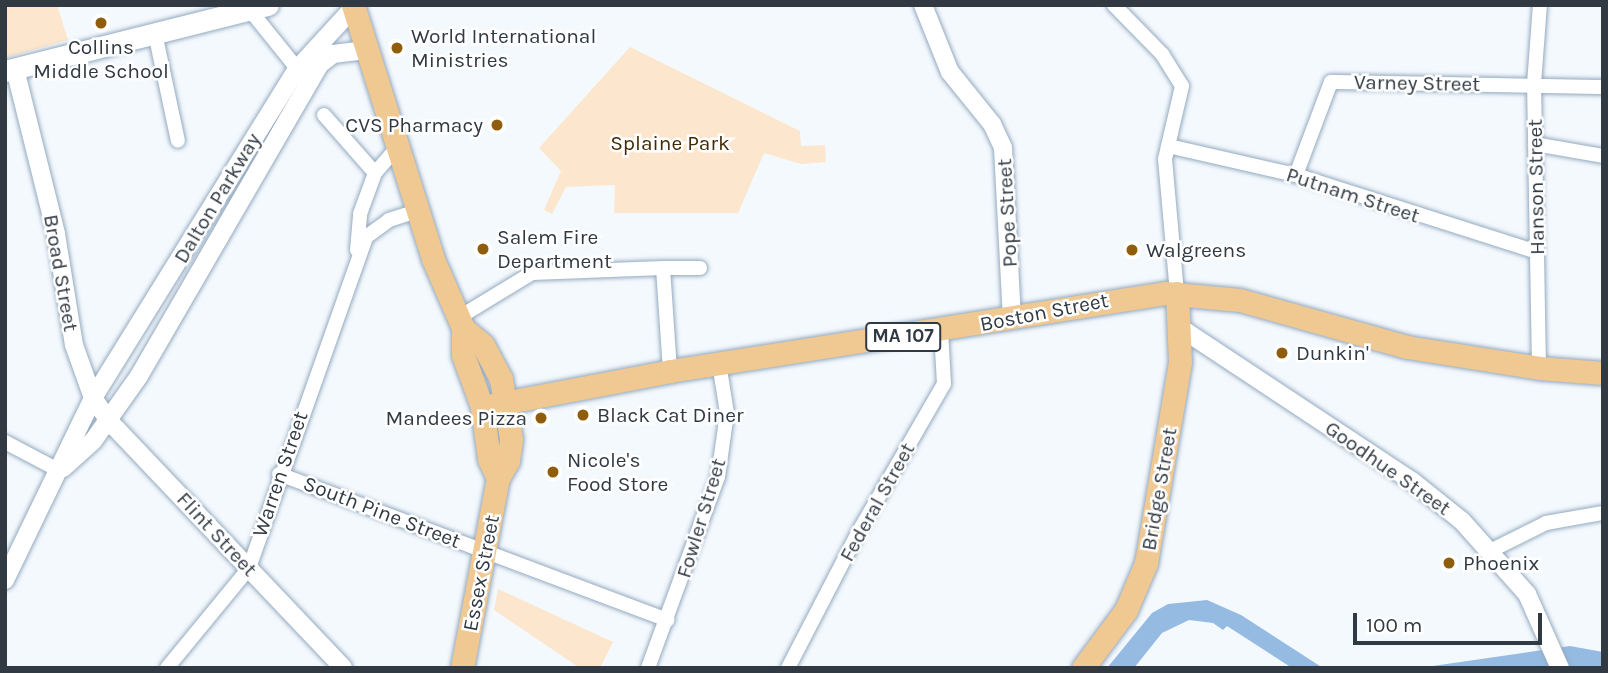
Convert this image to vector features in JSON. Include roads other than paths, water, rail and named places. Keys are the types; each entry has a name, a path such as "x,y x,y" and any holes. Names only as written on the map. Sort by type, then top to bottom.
{"main road":[{"name":"Essex Street","path":"354,6 417,211 461,323 463,355 482,407 489,459 498,478"},
{"path":"10,70 259,8"},
{"name":"Boston Street","path":"482,407 670,371 942,331 1130,296 1178,293 1240,300 1386,343 1539,368 1603,373"},
{"name":"Bridge Street","path":"1083,668 1126,610 1146,563 1182,329 1178,293"},
{"name":"Essex Street","path":"461,323 483,345 508,401 511,439 508,461 498,478 462,668"}],"street":[{"name":"Pope Street","path":"923,5 950,72 992,124 1003,148 1012,317"},
{"path":"1114,5 1178,74 1182,98 1168,146 1165,174 1178,293"},
{"name":"Hanson Street","path":"1539,368 1534,84 1540,5"},
{"name":"Dalton Parkway","path":"93,398 303,76 354,6"},
{"path":"259,8 303,76"},
{"path":"155,33 178,141"},
{"name":"Dalton Parkway","path":"109,421 254,183 303,76 326,57 366,50"},
{"name":"Broad Street","path":"10,70 56,234 74,345 93,398"},
{"name":"Varney Street","path":"1296,175 1331,82 1603,87"},
{"path":"324,115 375,173"},
{"path":"1535,144 1603,156"},
{"name":"Putnam Street","path":"1168,146 1296,175 1537,253"},
{"name":"Warren Street","path":"356,258 360,214 375,173 397,148"},
{"name":"Warren Street","path":"167,668 249,568 279,474 356,258 366,237 380,225 417,211"},
{"path":"663,268 670,371"},
{"path":"461,323 532,273 700,268"},
{"name":"Goodhue Street","path":"1182,329 1412,481 1492,550 1527,594 1560,668"},
{"name":"Federal Street","path":"789,668 859,531 944,384 942,331"},
{"name":"Fowler Street","path":"649,668 718,477 727,413 719,363"},
{"path":"5,580 93,398"},
{"name":"Flint Street","path":"93,398 109,421 343,668"},
{"path":"60,471 109,421"},
{"path":"5,442 60,471"},
{"name":"South Pine Street","path":"279,474 668,620"},
{"path":"1492,550 1546,523 1603,513"}],"water":[{"path":"1207,600 1241,615 1323,668 1292,668 1227,626 1223,630 1213,623 1189,620 1162,633 1134,668 1107,668 1152,613 1168,604"},
{"path":"1570,646 1603,652 1603,668 1419,668"}],"place":[{"name":"Collins Middle School","path":"101,23"},
{"name":"World International Ministries","path":"397,48"},
{"name":"CVS Pharmacy","path":"497,125"},
{"name":"Salem Fire Department","path":"483,249"},
{"name":"Walgreens","path":"1132,250"},
{"name":"Dunkin'","path":"1282,353"},
{"name":"Black Cat Diner","path":"583,415"},
{"name":"Mandees Pizza","path":"541,418"},
{"name":"Nicole's Food Store","path":"553,472"},
{"name":"Phoenix","path":"1449,563"}],"park label":[{"name":"Splaine Park","path":"670,143"}]}
